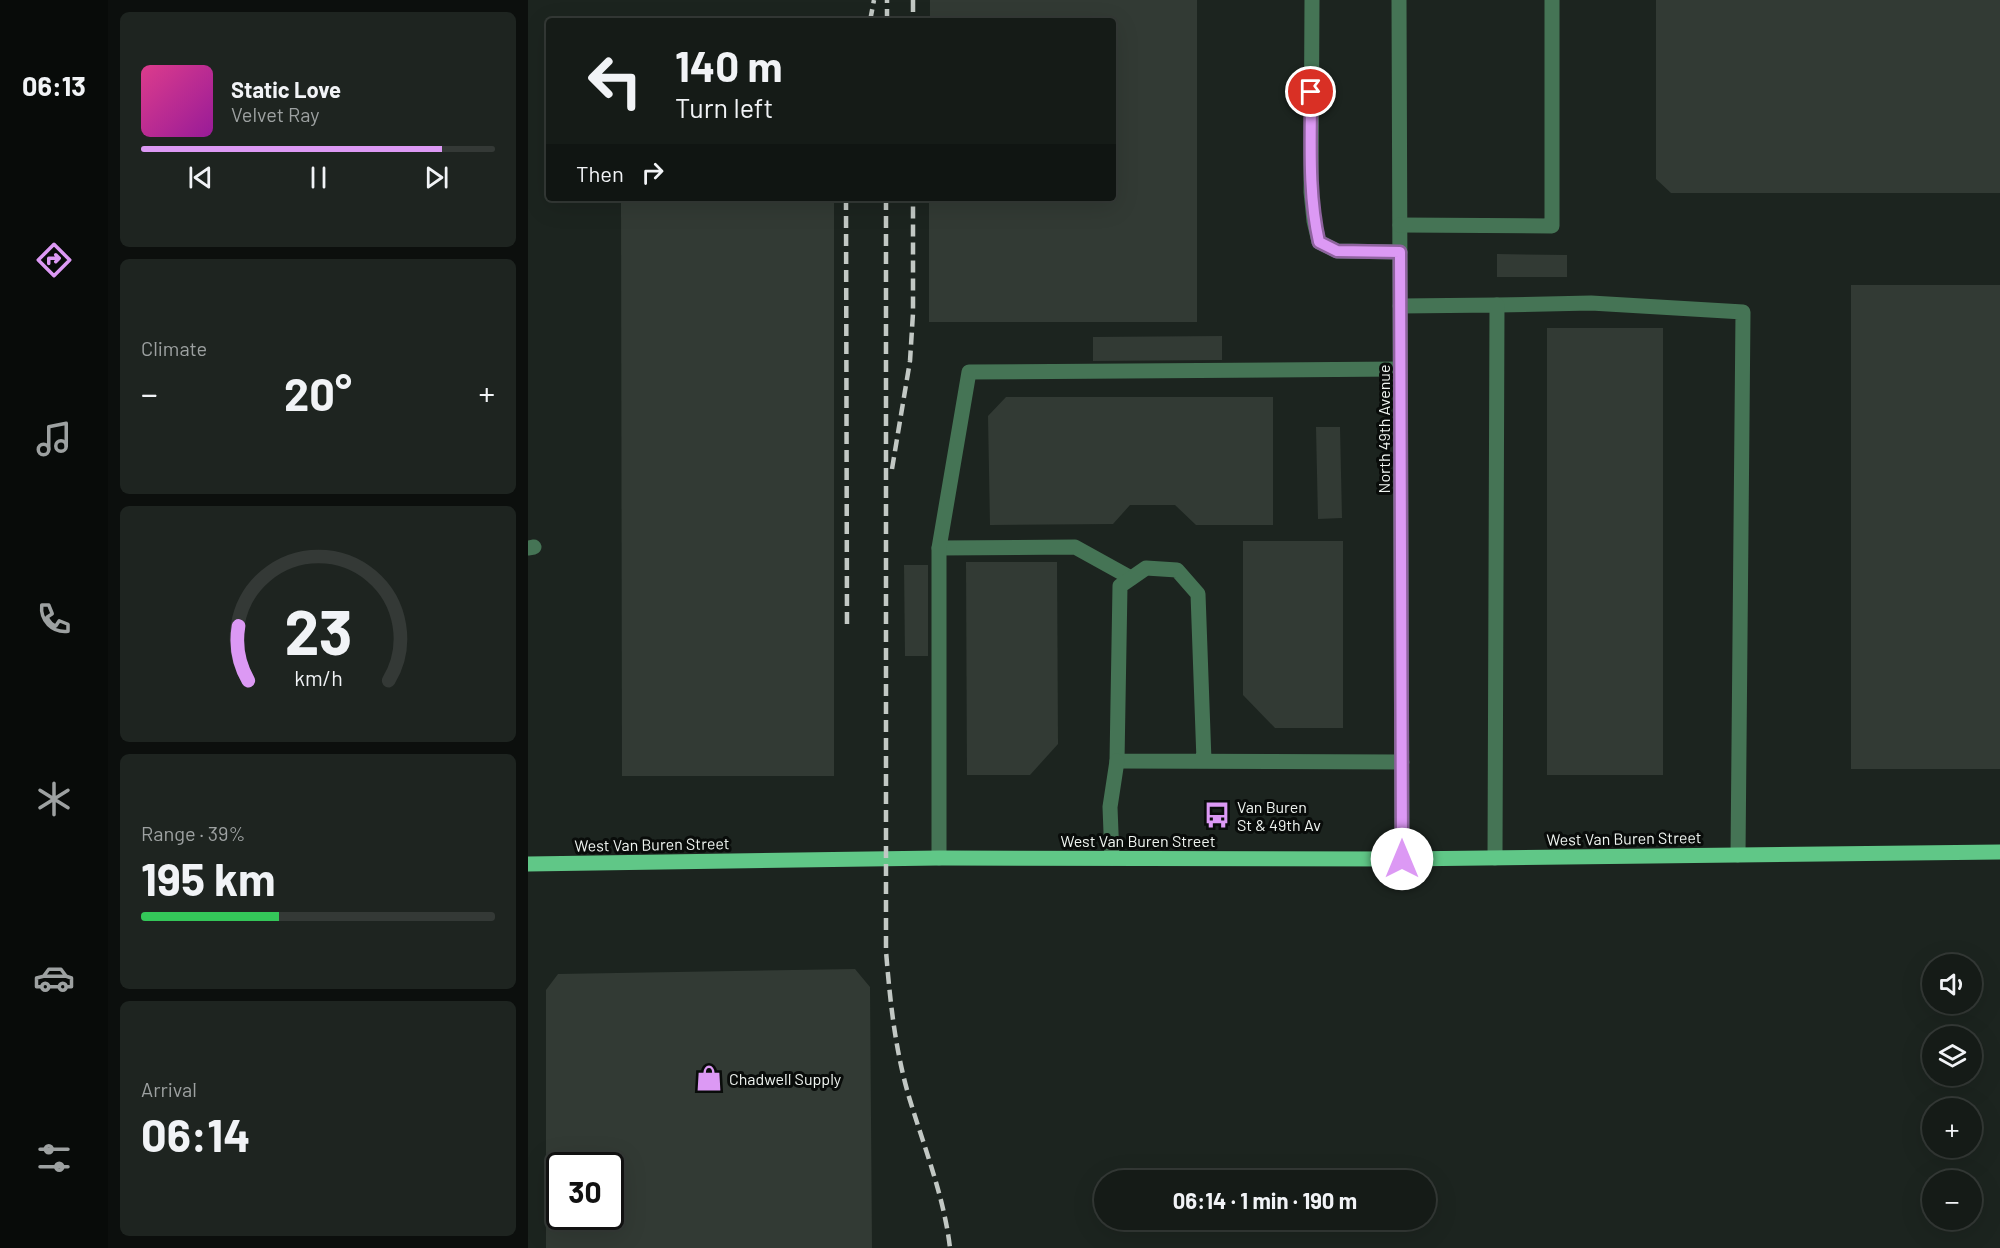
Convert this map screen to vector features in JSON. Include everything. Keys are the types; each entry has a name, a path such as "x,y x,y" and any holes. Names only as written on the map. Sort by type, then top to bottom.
{"main road":[{"name":"West Van Buren Street","path":"528,864 939,858 1402,859 2000,852"}],"street":[{"path":"1312,0 1311,192 1319,242 1337,251 1400,252"},
{"name":"North 49th Avenue","path":"1399,0 1402,859"},
{"path":"1400,225 1552,226 1552,0"},
{"path":"1400,306 1591,303 1743,312 1738,855"},
{"path":"1495,858 1497,305"},
{"path":"939,858 939,548 969,372 1400,369"},
{"path":"939,548 1075,547 1131,578"},
{"path":"1112,858 1110,807 1117,761 1120,586 1146,568 1177,570 1198,594 1204,761"},
{"path":"1117,761 1402,762"}],"building":[{"path":"930,0 1197,0 1197,322 929,322 929,201 1116,201 1116,18 930,18"},
{"path":"1656,0 2000,0 2000,193 1671,193 1656,179"},
{"path":"621,201 834,201 834,776 622,776"},
{"path":"1497,254 1567,255 1567,277 1497,277"},
{"path":"1851,285 2000,285 2000,769 1851,769"},
{"path":"1547,328 1663,328 1663,775 1547,775"},
{"path":"1222,336 1222,360 1093,361 1093,337"},
{"path":"1006,397 1273,397 1273,525 1196,525 1175,505 1130,505 1113,524 990,525 988,416"},
{"path":"1316,427 1340,427 1342,518 1318,519"},
{"path":"1243,541 1343,541 1343,728 1275,728 1243,695"},
{"path":"966,562 1057,562 1058,744 1030,775 967,775"},
{"path":"904,565 928,565 928,656 905,656"},
{"name":"Chadwell Supply","path":"855,969 870,987 872,1248 546,1248 546,1230 624,1230 624,1152 546,1152 546,990 558,974"}],"railway":[{"path":"871,18 874,0"},
{"path":"887,0 887,18"},
{"path":"913,0 913,18"},
{"path":"846,201 847,626"},
{"path":"886,201 886,951 891,1007 900,1061 938,1191 950,1248"},
{"path":"892,469 910,361 913,313 913,201"}],"place":[{"name":"Van Buren St & 49th Av","path":"1217,815"},
{"name":"Chadwell Supply","path":"709,1078"}],"route":[{"path":"1311,92 1311,192 1319,242 1337,251 1400,252 1402,859"}]}
